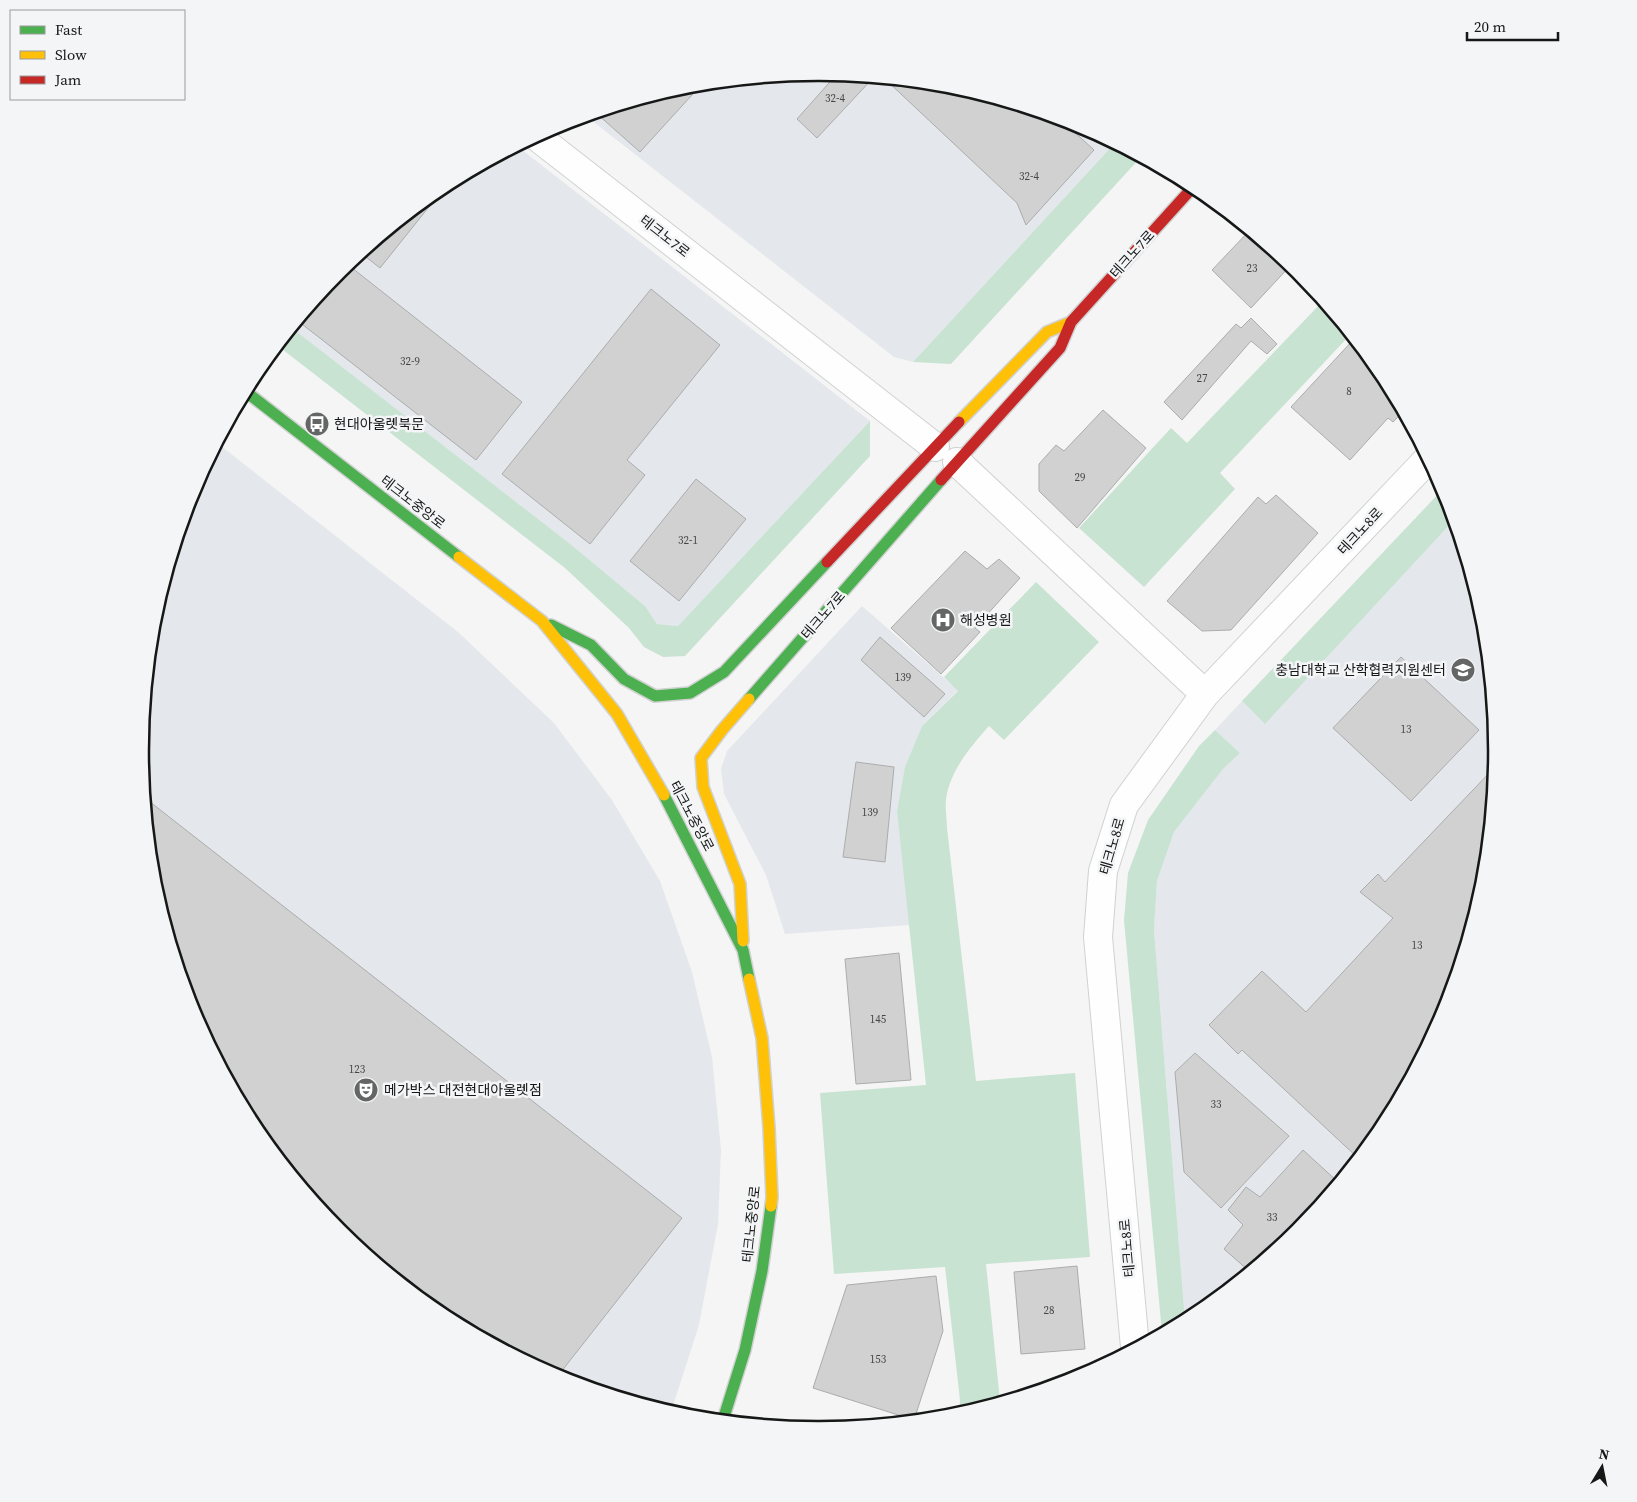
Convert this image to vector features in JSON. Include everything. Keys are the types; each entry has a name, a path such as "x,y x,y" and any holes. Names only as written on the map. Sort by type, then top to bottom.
{"main road":[{"name":"테크노7로","path":"542,621 592,645 624,679 655,696 690,693 724,672 946,455 1060,348 1071,322 1188,192"},
{"name":"테크노7로","path":"743,950 740,884 703,787 701,758 1047,332 1071,322"},
{"name":"테크노중앙로","path":"251,396 542,621 617,714 675,815 743,950 762,1038 772,1197 762,1271 745,1350 725,1414"}],"street":[{"name":"테크노7로","path":"542,141 946,455"},
{"path":"946,455 1205,694"},
{"name":"테크노8로","path":"1134,1341 1098,937 1103,871 1124,804 1205,694 1423,464"}],"shaded area":[{"path":"818,81 862,83 906,87 992,104 1075,132 1110,148 913,362 894,357 592,121 645,104 731,87"},
{"path":"522,150 870,421 678,626 657,624 645,606 569,543 296,331 345,277 377,247 446,194"},
{"path":"222,447 458,632 554,723 612,800 660,881 692,972 712,1057 721,1150 718,1224 699,1325 673,1405 603,1385 562,1370 522,1352 446,1308 377,1255 315,1193 287,1159 238,1086 200,1007 184,966 162,882 154,838 150,795 150,707 154,664 162,620 184,536"},
{"path":"1449,525 1465,578 1483,664 1487,707 1488,751 1487,795 1483,838 1475,882 1453,966 1419,1047 1399,1086 1350,1159 1292,1225 1260,1255 1184,1312 1154,930 1157,881 1174,832 1223,769 1240,753 1215,730 1242,701 1265,723"},
{"path":"862,606 958,690 922,726 905,768 897,811 910,925 785,934 766,875 724,794 721,769 727,751"}],"green space":[{"path":"1110,148 1137,162 951,364 913,362"},
{"path":"1319,305 1346,339 1220,473 1235,489 1144,587 1079,528 1171,428 1187,443"},
{"path":"296,331 569,543 645,606 657,624 678,626 870,421 870,456 685,656 663,657 644,647 629,628 565,568 282,349"},
{"path":"1437,495 1449,526 1265,724 1242,701"},
{"path":"1036,582 1099,642 1004,740 989,726 962,760 951,779 948,790 946,803 947,828 976,1081 1075,1073 1090,1257 986,1264 999,1396 960,1406 945,1267 834,1274 820,1093 926,1085 897,811 905,767 922,726 958,691 944,677"},
{"path":"1215,730 1240,753 1223,769 1174,832 1157,881 1154,930 1184,1312 1161,1326 1124,920 1128,873 1148,820 1199,746"}],"building":[{"path":"830,82 868,84 817,138 797,119"},
{"path":"892,86 949,94 992,104 1034,117 1074,132 1094,150 1026,225 1017,203"},
{"path":"694,93 640,152 601,118 645,104"},
{"path":"429,206 380,268 366,257"},
{"path":"1245,235 1286,271 1251,308 1212,270"},
{"path":"353,269 522,402 476,460 302,324"},
{"path":"651,289 720,345 627,460 645,475 590,544 502,474"},
{"path":"1251,318 1277,344 1267,354 1251,341 1182,420 1164,402 1236,324 1241,328"},
{"path":"1350,343 1399,416 1393,422 1388,418 1350,460 1291,407"},
{"path":"1103,410 1146,448 1077,528 1039,491 1039,464 1056,445 1064,451"},
{"path":"696,479 746,519 679,601 630,561"},
{"path":"1276,495 1318,533 1231,630 1202,631 1167,601 1258,497 1266,504"},
{"path":"965,551 987,569 999,559 1020,578 975,628 980,632 941,674 891,628"},
{"path":"880,637 945,694 924,717 861,660"},
{"path":"1401,657 1479,730 1411,801 1333,728"},
{"path":"856,762 894,767 885,862 843,857"},
{"path":"1487,775 1483,838 1475,882 1453,966 1419,1047 1399,1086 1354,1154 1242,1050 1238,1054 1209,1025 1262,971 1306,1012 1393,918 1360,892 1378,874 1385,882"},
{"path":"151,802 682,1218 562,1370 522,1352 484,1331 446,1308 411,1282 377,1255 315,1193 287,1159 238,1086 200,1007 184,966 162,882 154,838"},
{"path":"899,953 911,1080 856,1084 845,959"},
{"path":"1195,1053 1289,1136 1221,1208 1184,1172 1175,1072"},
{"path":"1303,1150 1334,1178 1292,1225 1245,1267 1224,1249 1243,1225 1228,1210 1246,1187 1260,1197"},
{"path":"1077,1266 1085,1349 1021,1354 1014,1272"},
{"path":"936,1276 943,1331 916,1413 900,1416 813,1388 847,1285"}],"traffic: fast":[{"path":"251,396 459,557"},
{"path":"749,699 941,480"},
{"path":"551,625 591,645 624,679 655,696 690,693 724,672 827,562"},
{"path":"664,795 743,950 749,979"},
{"path":"725,1414 745,1350 762,1271 771,1206"}],"traffic: slow":[{"path":"959,422 1047,332 1071,322"},
{"path":"459,557 542,621 617,714 664,795"},
{"path":"743,941 740,884 703,787 701,758 749,699"},
{"path":"749,979 762,1038 769,1128 771,1206"}],"traffic: jam":[{"path":"941,480 1060,348 1071,322 1188,192"},
{"path":"827,562 959,422"}],"place":[{"name":"현대아울렛북문","path":"317,424"},
{"name":"해성병원","path":"943,620"},
{"name":"충남대학교 산학협력지원센터","path":"1463,670"},
{"name":"메가박스 대전현대아울렛점","path":"366,1090"}]}
